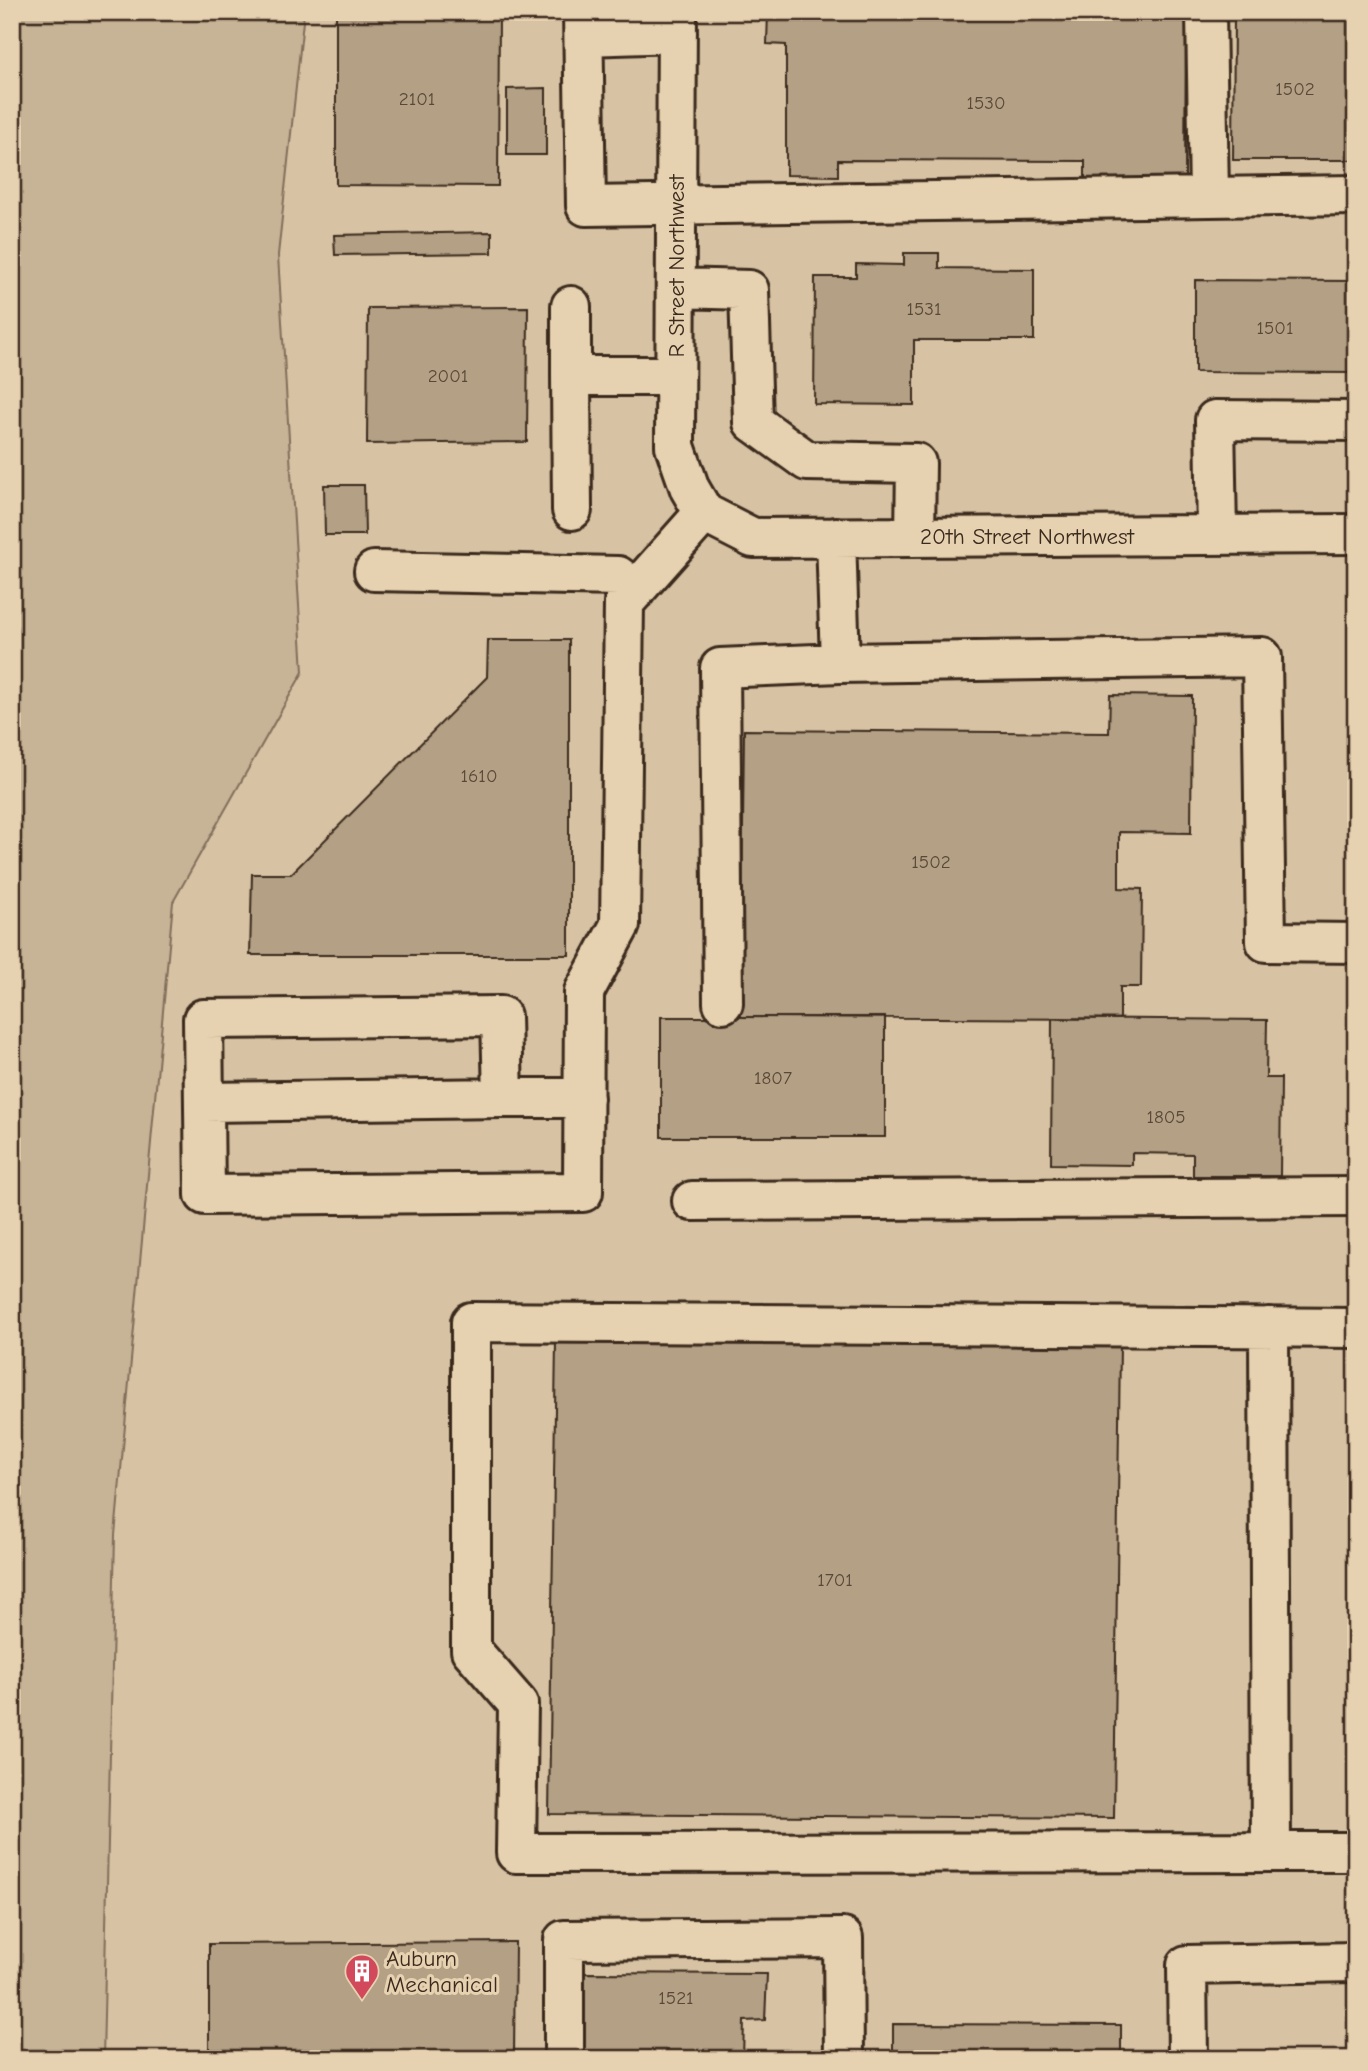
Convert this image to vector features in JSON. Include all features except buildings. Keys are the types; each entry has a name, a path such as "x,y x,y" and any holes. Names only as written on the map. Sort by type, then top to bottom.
{"street":[{"path":"1206,12 1209,197"},
{"path":"677,23 584,24 586,206 1356,195"},
{"name":"R Street Northwest","path":"677,23 675,446 690,489 704,513"},
{"path":"676,288 750,290 753,422 807,461 916,463 915,537"},
{"path":"571,306 572,510"},
{"path":"571,376 675,376"},
{"path":"1217,535 1215,420 1356,421"},
{"path":"503,1098 501,1016 204,1019 205,1195 583,1192 584,992 620,925 624,603 704,513"},
{"name":"20th Street Northwest","path":"704,513 753,538 1356,534"},
{"path":"836,537 840,663"},
{"path":"373,571 618,576 636,590"},
{"path":"723,1003 720,668 840,663 1262,657 1266,942 1356,943"},
{"path":"205,1102 584,1098"},
{"path":"692,1200 1356,1197"},
{"path":"1356,1328 471,1322 471,1650 518,1704 516,1853 1356,1852"},
{"path":"1269,1327 1270,1852"},
{"path":"564,2059 564,1940 843,1938 844,2059"},
{"path":"1188,2059 1187,1965 1356,1962"}],"shaded area":[{"path":"12,12 304,12 278,255 303,672 173,902 115,1535 103,2059 12,2059"},
{"path":"304,12 1356,12 1356,2059 103,2059 115,1535 173,902 303,672 278,255"}],"place":[{"name":"Auburn Mechanical","path":"362,2001"}]}
